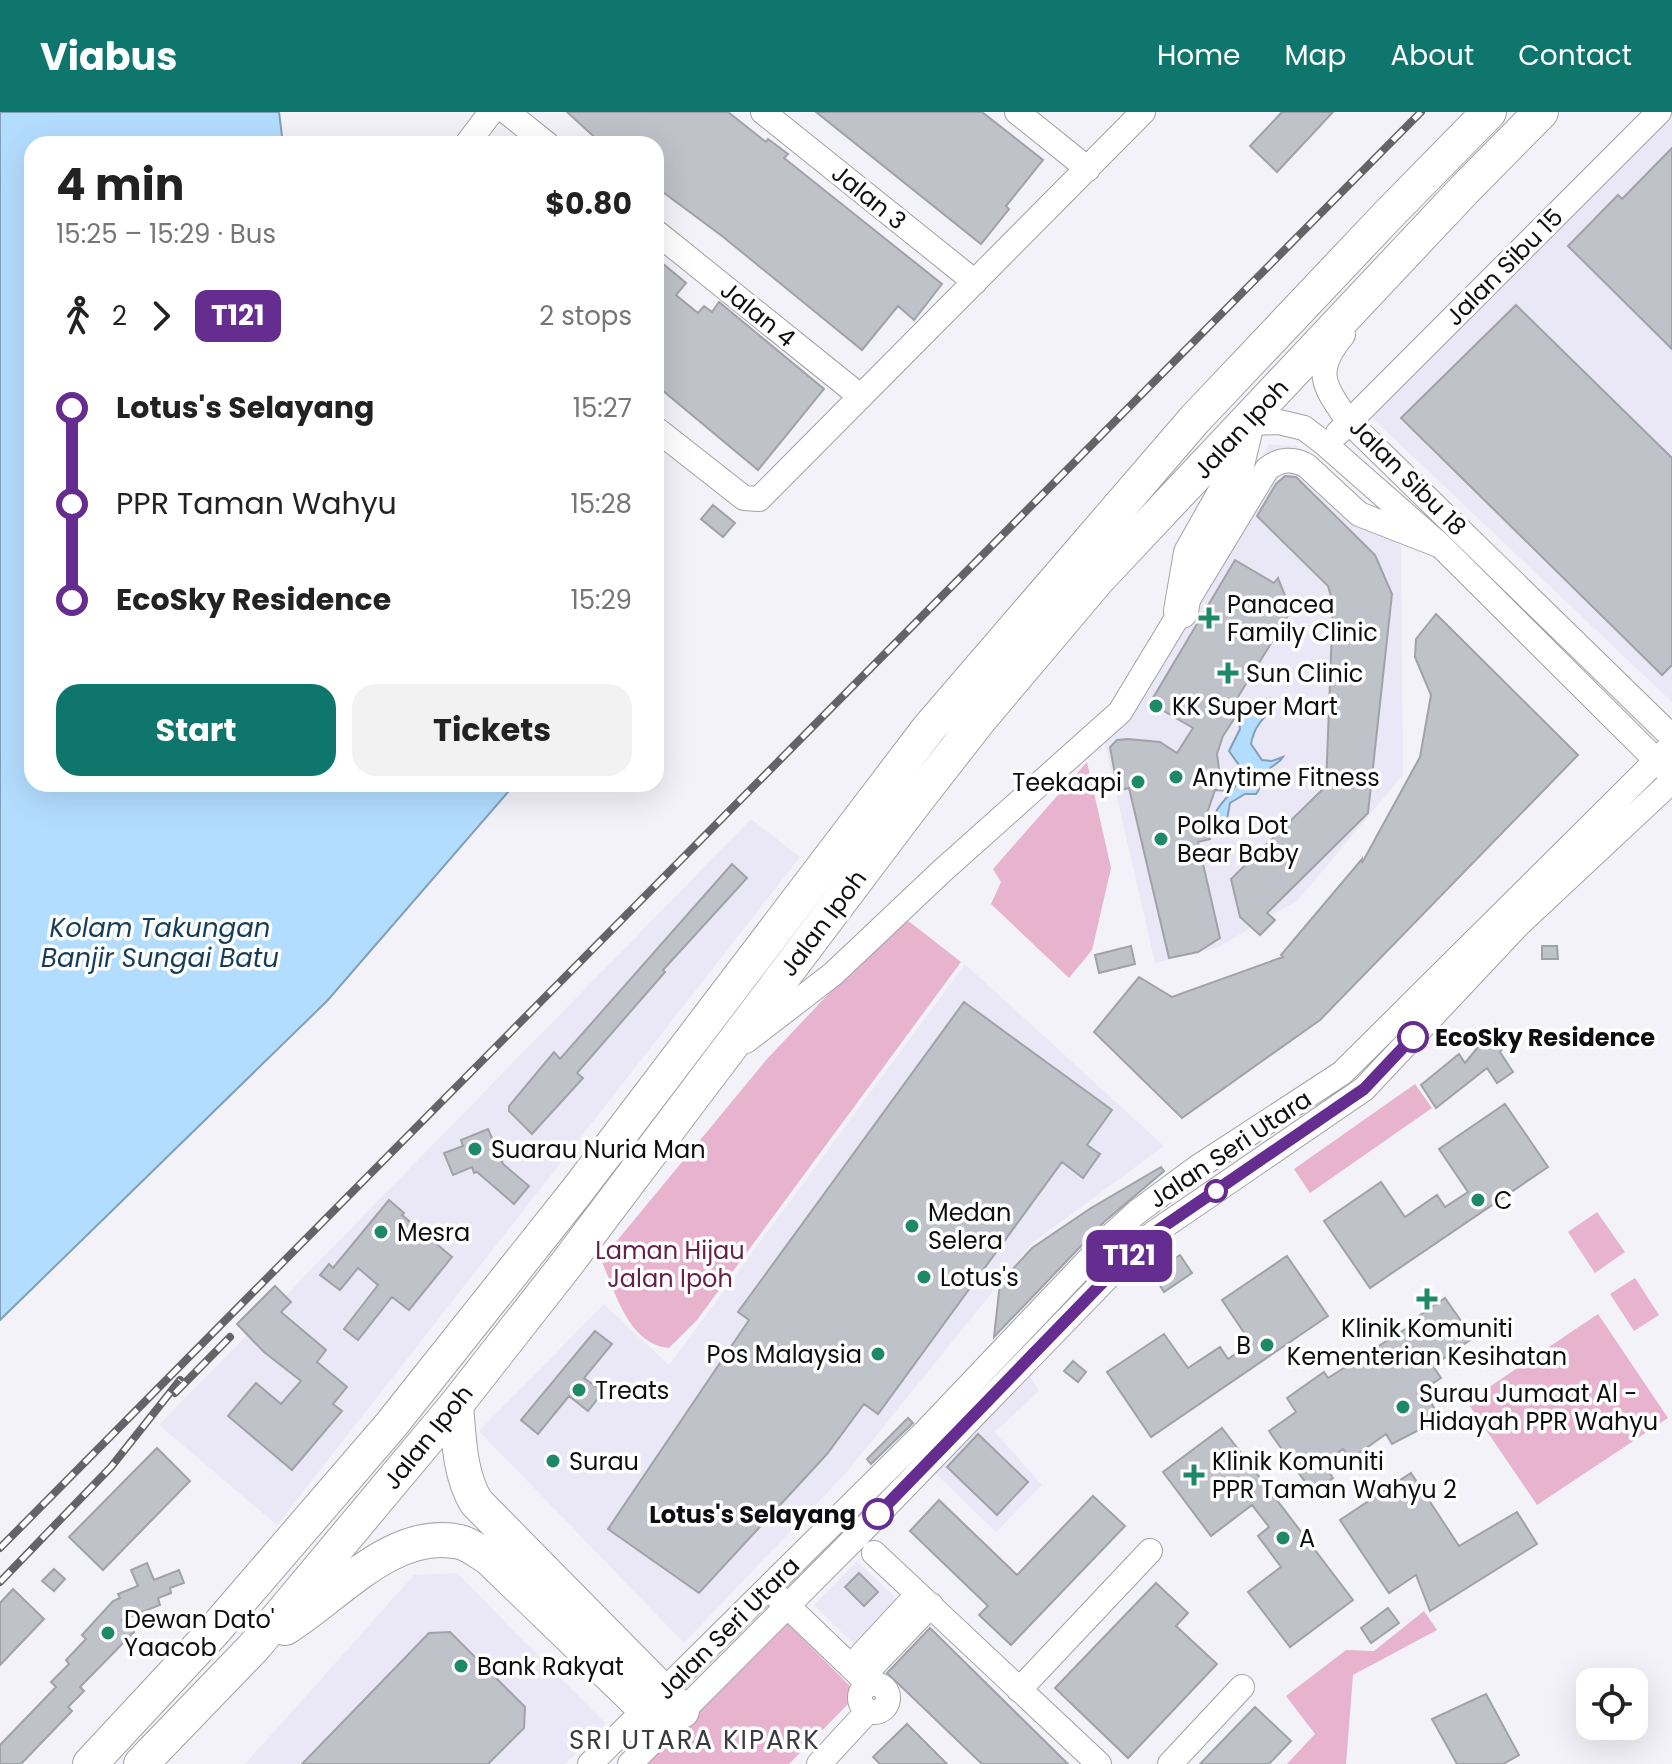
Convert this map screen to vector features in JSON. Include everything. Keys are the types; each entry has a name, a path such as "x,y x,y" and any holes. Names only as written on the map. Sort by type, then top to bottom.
{"highway":[{"name":"Jalan Ipoh","path":"90,1764 212,1633 391,1425 577,1191 929,728 1195,419 1489,112"},
{"name":"Jalan Ipoh","path":"141,1764 253,1648 456,1405 979,720 1098,579 1541,112"},
{"path":"1181,611 1191,553 1234,477 1247,423"},
{"path":"456,1405 462,1469 467,1487 476,1502 664,1710"},
{"path":"253,1648 312,1611 373,1560 436,1541 462,1542 488,1557 664,1710"}],"street":[{"path":"473,136 491,112"},
{"path":"507,112 537,136"},
{"name":"Jalan 3","path":"763,112 975,282"},
{"path":"1017,112 1088,169"},
{"path":"664,435 744,498 759,499 1143,112"},
{"name":"Jalan Sibu 15","path":"1325,444 1659,112"},
{"name":"Jalan Sibu 18","path":"1465,189 1329,353 1323,370 1324,382 1349,422 1672,737"},
{"name":"Jalan 4","path":"664,238 860,396"},
{"name":"Jalan Sibu 18","path":"1247,423 1279,422 1304,428 1325,444 1441,546 1668,766"},
{"path":"715,1064 833,974 942,871 1120,712 1267,469 1279,462 1298,460 1359,514 1441,546"},
{"name":"Jalan Seri Utara","path":"630,1764 664,1710 768,1588 926,1431 1114,1233 1198,1167 1342,1073 1668,766"},
{"name":"Jalan Seri Utara","path":"590,1764 664,1710 787,1605 1136,1248 1364,1089 1668,766"},
{"path":"1019,1690 1150,1551"},
{"path":"874,1553 1099,1764"},
{"path":"768,1588 861,1675 883,1686 889,1698 882,1710 868,1711 833,1759"},
{"path":"861,1675 924,1599"},
{"path":"1170,1764 1242,1687"}],"shaded area":[{"path":"1672,112 1672,702 1368,414"},
{"path":"1269,444 1297,446 1401,546 1403,775 1298,900 1219,947 1155,963 1104,741"},
{"path":"751,819 800,857 277,1525 159,1425"},
{"path":"965,964 1164,1146 1032,1243 846,1473 684,1643 479,1431 604,1304 669,1365"},
{"path":"1030,1376 1039,1391 995,1432 1042,1485 996,1532 932,1470"},
{"path":"857,1561 899,1601 856,1646 814,1605"},
{"path":"457,1573 606,1724 565,1764 245,1764 414,1575"}],"green space":[{"path":"1087,762 1111,868 1092,950 1069,978 991,904 1001,882 993,869"},
{"name":"Laman Hijau Jalan Ipoh","path":"902,916 961,962 697,1320 669,1348 643,1337 625,1315 601,1260 767,1059"},
{"path":"1415,1084 1432,1108 1310,1193 1294,1169"},
{"path":"1597,1212 1625,1252 1595,1273 1568,1232"},
{"path":"1635,1278 1659,1315 1634,1331 1610,1294"},
{"path":"1598,1314 1668,1418 1537,1505 1467,1402"},
{"path":"1424,1611 1437,1630 1353,1675 1346,1764 1287,1764 1315,1734 1286,1696 1346,1650 1374,1651"},
{"path":"784,1620 858,1694 789,1764 641,1764"}],"water":[{"name":"Kolam Takungan Banjir Sungai Batu","path":"0,112 279,112 282,136 24,136 24,792 508,792 327,1001 0,1320"},
{"path":"1270,698 1275,700 1274,708 1259,724 1251,744 1262,760 1272,761 1283,757 1263,775 1256,794 1245,794 1230,803 1226,825 1218,830 1216,812 1235,786 1241,768 1229,751 1240,729 1237,710 1246,701 1253,706"}],"building":[{"path":"567,112 728,112 766,142 768,139 788,154 784,158 942,284 914,320 898,306 862,350 664,193 664,136 593,136"},
{"path":"816,112 982,112 1043,160 1006,206 1009,209 981,244"},
{"path":"1282,112 1333,112 1277,172 1250,146"},
{"path":"1672,148 1672,349 1568,246 1618,195 1622,199"},
{"path":"664,265 686,283 676,295 698,313 704,306 712,312 719,302 824,389 758,470 664,392"},
{"path":"1516,305 1672,458 1672,665 1662,675 1401,418"},
{"path":"1285,476 1296,477 1375,555 1392,594 1368,813 1267,913 1275,920 1260,935 1240,917 1231,879 1326,786 1333,603 1328,586 1257,516 1276,484"},
{"path":"713,505 735,523 723,537 701,519"},
{"path":"1235,560 1274,583 1278,578 1291,611 1233,705 1234,719 1223,736 1217,754 1219,769 1227,780 1227,791 1215,790 1204,822 1210,839 1198,842 1220,938 1198,952 1169,958 1129,788 1118,791 1110,747 1117,740 1128,739 1160,742 1177,753 1193,728 1150,703"},
{"path":"1436,614 1578,755 1320,1020 1182,1118 1094,1032 1139,977 1172,997 1283,957 1281,955 1362,859 1362,863 1420,757 1431,695 1415,657 1416,639"},
{"path":"732,864 747,878 663,970 665,972 577,1073 583,1078 532,1134 509,1111 509,1106 554,1052 560,1059"},
{"path":"1131,946 1135,964 1099,973 1095,955"},
{"path":"1542,946 1557,946 1558,959 1542,959"},
{"path":"964,1002 1112,1110 1087,1145 1100,1154 1083,1178 1062,1162 878,1414 864,1404 827,1454 699,1593 608,1529 749,1320 738,1312"},
{"path":"1496,1025 1512,1037 1500,1052 1513,1072 1497,1083 1487,1068 1436,1108 1421,1085 1459,1054 1465,1063"},
{"name":"C","path":"1505,1104 1548,1167 1370,1288 1324,1221 1381,1182 1405,1217 1437,1195 1445,1207 1468,1192 1439,1149"},
{"name":"Suarau Nuria Man","path":"488,1129 503,1164 529,1186 514,1204 477,1172 474,1173 472,1167 453,1175 444,1153 463,1146 461,1140"},
{"path":"1161,1167 1164,1171 1104,1222 994,1337 1000,1283 1032,1248 1091,1208"},
{"path":"389,1200 404,1213 402,1215 452,1257 409,1310 392,1297 358,1340 344,1329 378,1285 358,1268 340,1290 320,1275 329,1264 333,1268"},
{"path":"1180,1255 1192,1273 1164,1292 1152,1273"},
{"name":"B","path":"1287,1256 1328,1316 1151,1437 1107,1372 1164,1334 1188,1368 1220,1347 1228,1359 1251,1343 1222,1300"},
{"path":"275,1286 291,1302 281,1312 326,1350 317,1362 347,1387 333,1404 342,1411 292,1470 228,1416 256,1383 281,1404 301,1381 264,1352 237,1324"},
{"path":"1445,1298 1473,1338 1433,1366 1441,1378 1424,1389 1440,1419 1392,1444 1386,1434 1351,1459 1343,1449 1323,1464 1333,1478 1313,1493 1269,1431 1296,1412 1287,1398 1324,1372 1328,1378 1418,1321 1416,1318"},
{"path":"595,1331 612,1344 584,1378 603,1392 588,1411 569,1396 538,1434 521,1420"},
{"path":"1073,1361 1086,1372 1078,1382 1064,1371"},
{"path":"908,1418 913,1423 871,1464 867,1459"},
{"name":"A","path":"1222,1428 1353,1600 1290,1647 1248,1592 1281,1567 1258,1536 1269,1527 1252,1505 1211,1536 1163,1472"},
{"path":"978,1434 1028,1482 997,1515 947,1467"},
{"path":"157,1448 190,1481 103,1570 69,1537"},
{"path":"1411,1473 1459,1546 1517,1512 1537,1544 1430,1611 1416,1575 1389,1593 1340,1520"},
{"path":"1093,1496 1125,1526 1011,1645 979,1615 988,1606 910,1531 939,1500 1017,1575"},
{"path":"147,1563 154,1580 179,1570 184,1583 170,1588 171,1593 158,1598 160,1605 122,1620 134,1632 80,1687 84,1691 68,1707 72,1711 21,1764 0,1764 0,1745 56,1687 51,1682 69,1664 66,1660 86,1639 82,1635 113,1601 120,1598 118,1594 138,1586 131,1570"},
{"path":"54,1569 65,1579 54,1591 42,1581"},
{"path":"859,1573 878,1592 864,1606 845,1587"},
{"path":"1156,1583 1188,1613 1176,1626 1217,1664 1128,1758 1055,1688"},
{"path":"13,1589 44,1619 0,1665 0,1603"},
{"path":"1388,1608 1399,1623 1371,1643 1361,1628"},
{"path":"930,1628 1068,1764 982,1764 887,1673"},
{"path":"450,1632 525,1707 524,1728 488,1764 302,1764 429,1633"},
{"path":"1486,1694 1519,1755 1503,1764 1457,1764 1432,1719"},
{"path":"1255,1707 1291,1741 1269,1764 1200,1764"},
{"path":"907,1724 947,1764 880,1764 873,1757"}],"railway":[{"path":"0,1548 1421,112"},
{"path":"175,1393 230,1337"},
{"path":"0,1582 111,1467 180,1380"}],"bus line":[{"name":"T121","path":"878,1514 1136,1248 1364,1089 1413,1037"}],"place":[{"name":"Panacea Family Clinic","path":"1209,618"},
{"name":"Sun Clinic","path":"1228,673"},
{"name":"KK Super Mart","path":"1156,706"},
{"name":"Anytime Fitness","path":"1176,777"},
{"name":"Teekaapi","path":"1138,782"},
{"name":"Polka Dot Bear Baby","path":"1161,839"},
{"name":"EcoSky Residence","path":"1413,1037"},
{"name":"Suarau Nuria Man","path":"475,1149"},
{"name":"C","path":"1478,1200"},
{"name":"Medan Selera","path":"912,1226"},
{"name":"Mesra","path":"381,1232"},
{"name":"Lotus's","path":"924,1277"},
{"name":"Klinik Komuniti Kementerian Kesihatan","path":"1427,1299"},
{"name":"B","path":"1267,1345"},
{"name":"Pos Malaysia","path":"878,1354"},
{"name":"Treats","path":"579,1390"},
{"name":"Surau Jumaat Al - Hidayah PPR Wahyu","path":"1403,1407"},
{"name":"Surau","path":"553,1461"},
{"name":"Klinik Komuniti PPR Taman Wahyu 2","path":"1194,1475"},
{"name":"Lotus's Selayang","path":"878,1514"},
{"name":"A","path":"1283,1538"},
{"name":"Dewan Dato' Yaacob","path":"108,1633"},
{"name":"Bank Rakyat","path":"461,1666"}],"district":[{"name":"SRI UTARA KIPARK","path":"695,1740"}]}
